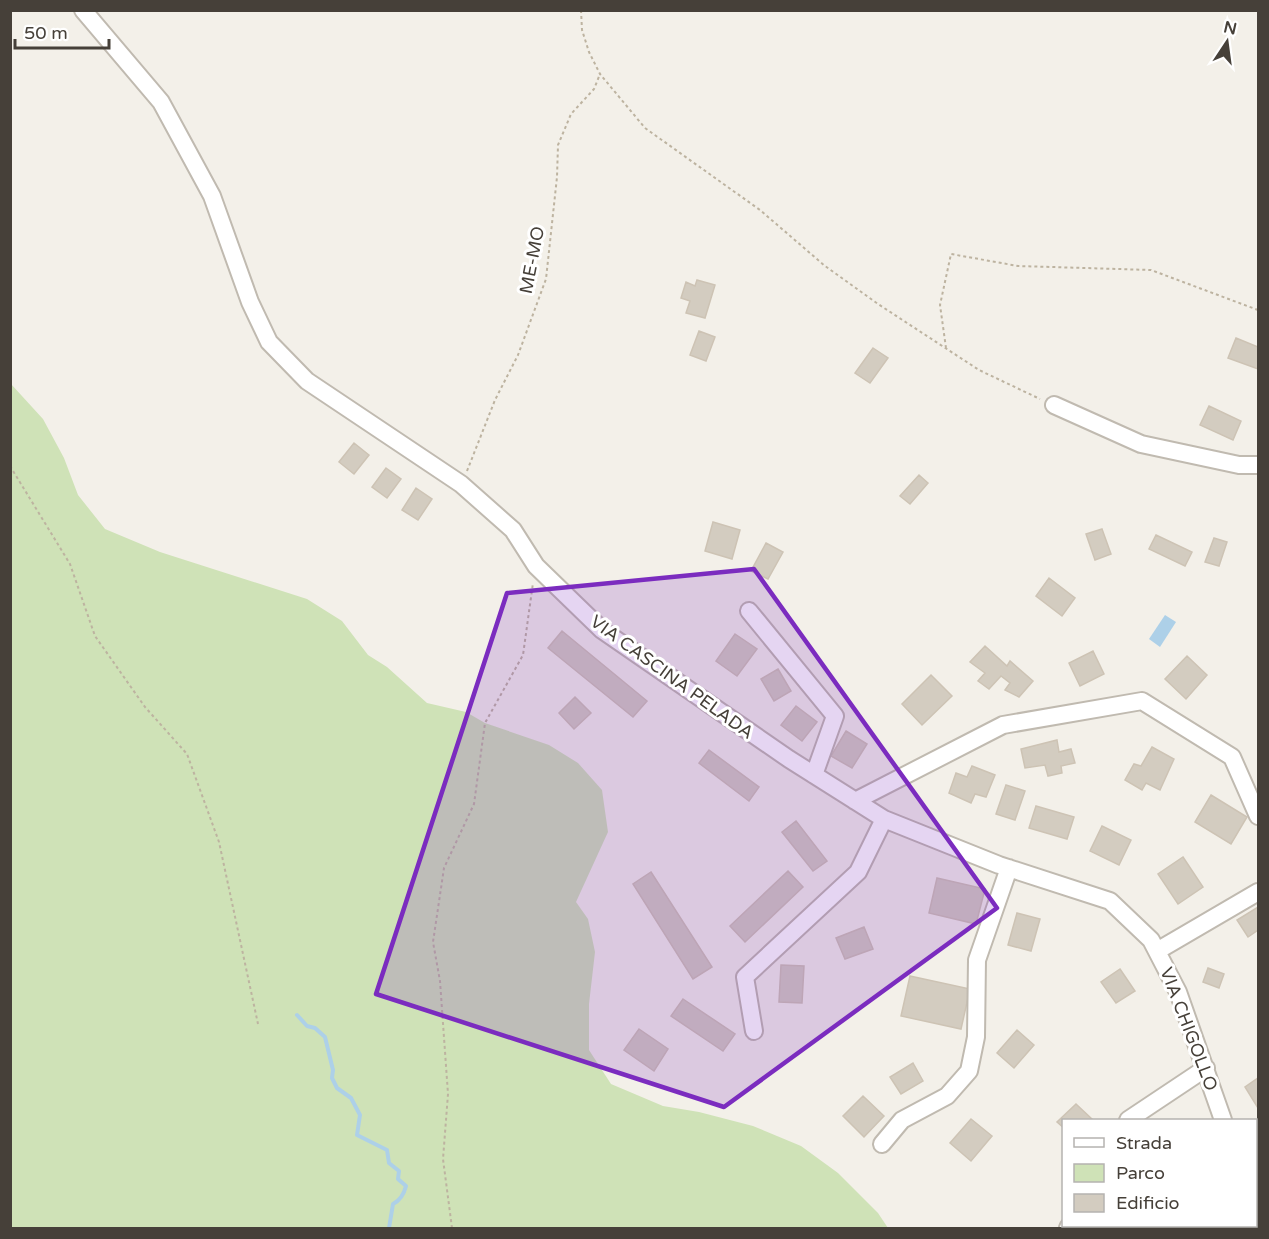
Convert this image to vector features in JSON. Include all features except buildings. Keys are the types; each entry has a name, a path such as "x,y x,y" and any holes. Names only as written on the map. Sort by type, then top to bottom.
{"street":[{"name":"VIA CASCINA PELADA","path":"83,10 161,102 212,196 250,302 269,342 307,381 461,484 513,530 536,566 602,630 814,775 884,819 1009,868 1110,901 1154,945"},
{"path":"1054,405 1141,444 1239,465 1258,465"},
{"path":"749,611 835,716 814,775"},
{"path":"855,801 1003,725 1142,701 1232,756 1258,816"},
{"path":"754,1031 745,977 858,872 884,819"},
{"path":"882,1144 902,1120 947,1096 969,1071 976,1037 977,960 1009,868"},
{"path":"1154,945 1258,892"},
{"name":"VIA CHIGOLLO","path":"1154,945 1178,992 1223,1119"},
{"path":"1130,1119 1206,1068"}],"path":[{"path":"581,10 582,30 600,75 645,128 760,210 825,266 878,304 979,370 1054,405"},
{"name":"ME-MO","path":"461,484 495,400 518,355 546,279 558,145 571,114 594,90 600,75"},
{"path":"946,348 939,305 951,254 1018,266 1151,270 1258,310"},
{"path":"10,466 70,564 95,636 144,707 187,754 219,842 258,1024"},
{"path":"452,1228 443,1159 448,1094 440,981 434,942 444,868 474,804 485,723 523,655 536,566"}],"highlighted area":[{"path":"754,569 997,908 724,1107 376,994 507,593"}],"green space":[{"path":"11,384 43,419 64,458 78,495 105,529 160,552 307,599 342,621 368,655 387,667 427,703 466,712 485,723 549,745 578,763 602,790 608,832 576,902 588,919 595,952 589,1004 589,1050 611,1084 663,1106 699,1112 753,1126 801,1146 838,1173 878,1213 888,1228 11,1228"}],"water":[{"path":"1165,615 1176,622 1160,647 1149,639"}],"waterway":[{"path":"297,1015 307,1026 315,1028 325,1037 333,1070 332,1078 337,1088 351,1098 360,1115 357,1135 387,1150 389,1163 399,1171 398,1179 406,1186 402,1196 393,1204 389,1228"}]}
